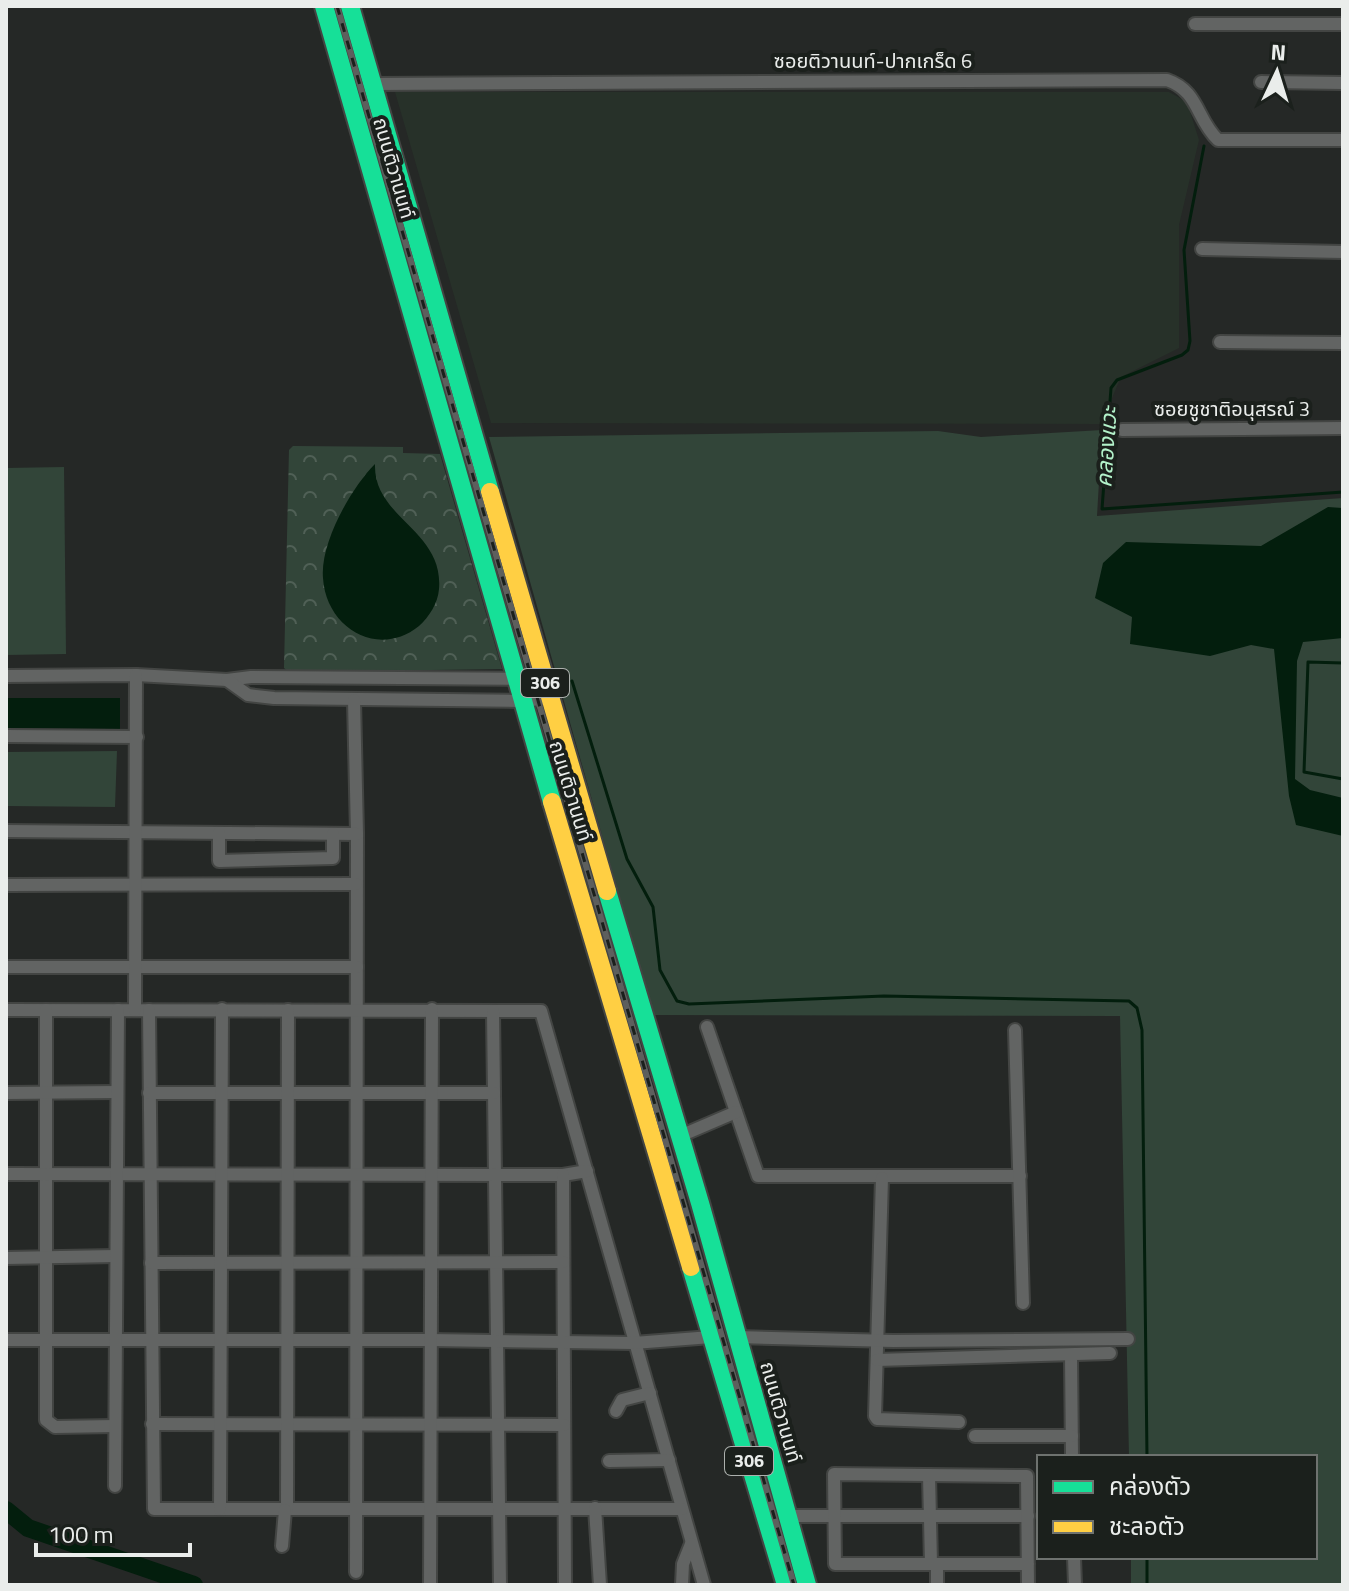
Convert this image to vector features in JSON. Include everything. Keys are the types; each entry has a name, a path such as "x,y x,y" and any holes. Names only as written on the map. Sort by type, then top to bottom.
{"main road":[{"name":"ถนนติวานนท์","path":"324,6 522,701 786,1585"},
{"name":"ถนนติวานนท์","path":"350,6 549,698 680,1136 807,1585"},
{"path":"333,35 357,28"},
{"path":"711,1337 737,1337"}],"street":[{"path":"1195,24 1343,24"},
{"name":"ซอยติวานนท์-ปากเกร็ด 6","path":"373,84 1167,80 1188,91 1218,140 1343,140"},
{"path":"1261,82 1343,83"},
{"path":"1202,249 1343,252"},
{"path":"1220,342 1343,343"},
{"name":"ซอยชูชาติอนุสรณ์ 3","path":"1122,430 1343,428"},
{"path":"6,676 136,675 227,680 251,677 544,679"},
{"path":"135,1010 136,675"},
{"path":"402,678 403,701"},
{"path":"227,680 248,695 403,701 522,701 549,698"},
{"path":"354,700 357,834 356,1572"},
{"path":"6,736 137,737"},
{"path":"6,831 357,834"},
{"path":"219,833 219,861 333,858 333,834"},
{"path":"6,885 356,884"},
{"path":"6,967 357,967"},
{"path":"220,1509 222,1009"},
{"path":"430,1585 432,1009"},
{"path":"6,1010 541,1011 704,1585"},
{"path":"46,1010 47,1423 55,1427 115,1426"},
{"path":"115,1486 118,1010"},
{"path":"149,1010 154,1509 682,1509"},
{"path":"282,1546 286,1510 288,1341 288,1010"},
{"path":"493,1011 500,1585"},
{"path":"707,1027 758,1176 1020,1176"},
{"path":"1015,1030 1023,1303"},
{"path":"6,1093 117,1092"},
{"path":"149,1093 494,1093"},
{"path":"680,1136 736,1112"},
{"path":"6,1174 563,1175 587,1171"},
{"path":"563,1175 565,1585"},
{"path":"882,1178 877,1419 959,1422"},
{"path":"6,1258 116,1256"},
{"path":"151,1263 563,1262"},
{"path":"6,1340 634,1343 711,1337"},
{"path":"737,1337 1128,1339"},
{"path":"877,1360 1110,1353"},
{"path":"1071,1355 1072,1455"},
{"path":"616,1411 622,1400 650,1393"},
{"path":"152,1424 564,1425"},
{"path":"975,1436 1072,1436"},
{"path":"609,1461 669,1460"},
{"path":"1028,1564 835,1564 834,1474 1027,1476 1028,1516 1028,1564 1028,1585"},
{"path":"929,1475 937,1585"},
{"path":"595,1508 600,1585"},
{"path":"787,1516 1028,1516"},
{"path":"682,1585 683,1564 691,1544"},
{"path":"1074,1559 1075,1585"}],"shaded area":[{"path":"395,92 1169,92 1187,102 1199,140 1179,225 1179,348 1121,377 1101,424 491,423"},
{"path":"375,464 377,482 385,498 431,552 438,569 437,599 426,618 403,635 387,639 371,638 344,624 326,596 323,578 326,549 339,517 356,487"},
{"path":"1328,507 1342,508 1343,513 1343,638 1303,642 1297,661 1295,779 1310,790 1343,798 1343,836 1296,825 1289,796 1274,649 1251,645 1210,656 1130,644 1132,617 1095,598 1103,563 1126,542 1261,546"},
{"path":"6,698 120,698 120,729 6,728"}],"green space":[{"path":"1102,430 1097,516 1343,498 1343,1585 1131,1585 1131,1559 1317,1559 1317,1455 1129,1455 1120,1016 653,1015 489,437 938,431 981,437"},
{"path":"293,446 403,447 403,453 440,454 502,669 289,672 284,668 289,450"},
{"path":"64,467 66,654 6,655 6,468"},
{"path":"117,751 115,807 6,806 6,752"}],"waterway":[{"name":"คลองแวะ","path":"1204,146 1184,250 1188,350 1117,380 1111,388 1102,509 1343,492"},
{"name":"คลองแวะ","path":"1343,663 1308,662 1304,772 1343,779"},
{"path":"572,681 627,859 653,907 660,970 677,1001 689,1004 884,996 1129,1001 1137,1008 1142,1030 1147,1455"},
{"path":"6,1510 28,1528 194,1585"},
{"path":"1147,1559 1147,1585"}],"railway":[{"path":"337,6 794,1585"}],"traffic: fast":[{"path":"324,6 552,802"},
{"path":"350,6 490,492"},
{"path":"607,891 700,1203 807,1585"},
{"path":"691,1267 786,1585"}],"traffic: slow":[{"path":"490,492 607,891"},
{"path":"552,802 691,1267"}]}
